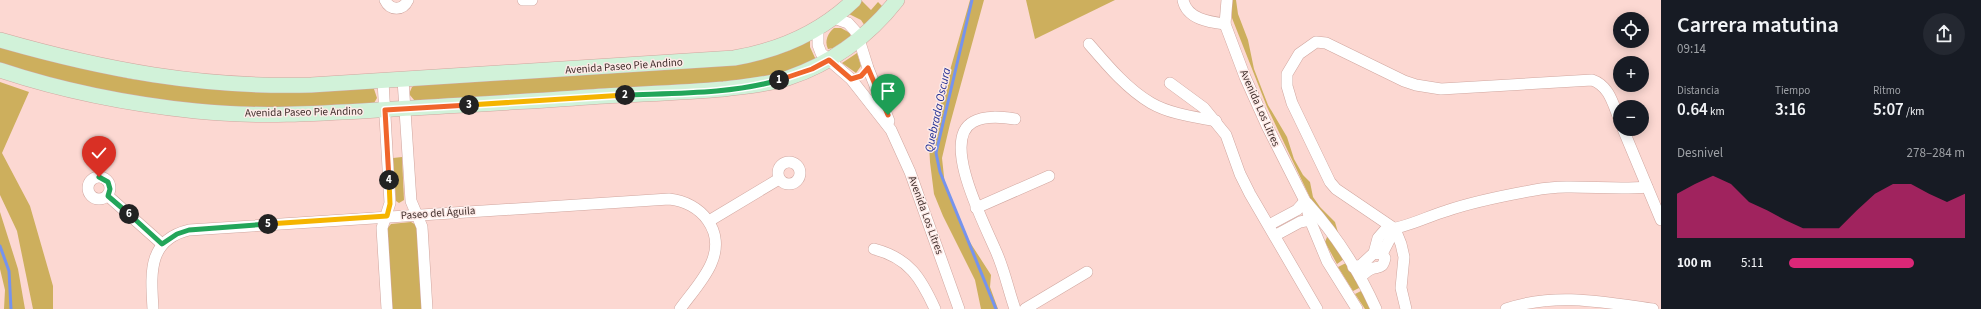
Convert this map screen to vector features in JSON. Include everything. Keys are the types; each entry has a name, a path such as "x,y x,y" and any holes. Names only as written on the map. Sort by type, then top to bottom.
{"main road":[{"name":"Avenida Paseo Pie Andino","path":"0,40 54,56 106,67 158,77 206,83 275,86 383,81 734,58 776,49 818,29 834,18 854,0"},
{"name":"Avenida Paseo Pie Andino","path":"0,70 62,88 100,96 197,111 296,115 742,87 786,78 829,60 860,39 880,20 897,0"}],"street":[{"path":"385,0 390,7 397,9 404,6 408,0"},
{"path":"523,0 532,0"},
{"path":"1183,0 1185,7 1200,19 1225,24"},
{"name":"Avenida Los Litres","path":"1221,0 1226,6 1225,24 1245,77 1267,126 1305,201 1310,220 1318,240 1332,269 1357,309"},
{"name":"Avenida Los Litres","path":"834,18 848,23 853,27 860,39 868,68 888,115 891,130 910,172 960,306"},
{"name":"Avenida Los Litres","path":"818,29 819,49 824,56 851,79 891,130"},
{"path":"1406,309 1401,288 1404,257 1395,229 1336,190 1326,175 1292,103 1287,86 1287,74 1292,63 1299,54 1316,42 1326,43 1398,79 1428,88 1451,89 1592,80 1601,84 1608,90 1613,103"},
{"path":"1089,44 1116,74 1151,103 1169,110 1216,121"},
{"path":"851,79 861,76 868,68"},
{"path":"403,80 410,201 422,227 427,309"},
{"path":"383,81 390,204 382,228 387,309"},
{"path":"1170,83 1204,108 1226,135 1240,174 1317,309"},
{"path":"1015,119 997,117 977,120 970,124 964,132 962,152 964,174 976,208 1001,262 1015,309"},
{"path":"1626,136 1661,220"},
{"path":"976,208 1049,176"},
{"path":"709,221 779,179"},
{"path":"1378,253 1378,238 1385,230 1395,229 1447,210 1536,190 1569,186 1634,189 1647,187"},
{"path":"108,196 162,244 155,257 151,273 153,309"},
{"name":"Paseo del Águila","path":"162,244 177,234 196,229 669,199 678,200 694,206 709,221 715,238 714,259 708,272 680,309"},
{"path":"1269,225 1297,210 1305,201"},
{"name":"Avenida Los Litres","path":"1305,201 1331,233 1360,277 1376,308"},
{"path":"1276,235 1300,222 1310,220"},
{"path":"1318,240 1322,235 1331,233"},
{"path":"874,249 890,253 908,265 922,283 935,309"},
{"path":"1353,267 1361,265 1378,253"},
{"path":"1360,277 1371,269 1380,268 1384,264 1385,258 1378,253"},
{"path":"1025,309 1087,272"},
{"path":"1506,309 1530,302 1582,299 1654,309"}],"shaded area":[{"path":"970,0 984,0 942,158 945,186 964,233 991,275 990,287 998,309 981,309 975,280 943,216 934,194 930,162 929,144"},
{"path":"1026,0 1115,0 1035,39"},
{"path":"1231,0 1236,0 1238,14 1248,40 1254,69 1268,105 1287,137 1294,159 1303,175 1310,182 1313,197 1320,207 1335,222 1339,236 1314,206 1267,107 1232,18"},
{"path":"862,1 871,10 878,2 883,7 865,26 861,20 849,14"},
{"path":"834,28 841,28 850,33 850,37 833,48 828,49 826,43 827,37"},
{"path":"810,40 810,47 816,60 786,72 742,81 415,101 409,94 412,87 417,84 750,62 788,51"},
{"path":"0,45 78,67 131,79 171,83 370,87 374,89 377,98 374,103 309,109 203,105 157,100 77,85 0,64"},
{"path":"857,53 861,66 856,73 842,63"},
{"path":"0,82 29,92 2,153 30,206 53,286 53,309 33,309 17,231 0,195"},
{"path":"402,157 404,200 399,203 396,201 393,158"},
{"path":"0,212 18,269 25,309 4,309 5,290 0,269"},
{"path":"411,222 418,226 423,309 392,309 386,230 391,224"},
{"path":"1327,237 1330,237 1344,259 1337,264 1325,242"},
{"path":"1346,263 1361,287 1353,291 1338,267"},
{"path":"1363,290 1371,309 1365,309 1355,294"}],"waterway":[{"name":"Quebrada Oscura","path":"972,0 936,153 940,172 996,309"},
{"path":"0,246 9,271 11,309"}],"route":[{"path":"99,177 106,179 110,185 110,192 108,196 162,244 172,236 183,231 196,229 387,216 390,209 390,204 385,110 747,87 773,82 800,74 829,60 851,79 861,76 868,68 888,115"}]}
